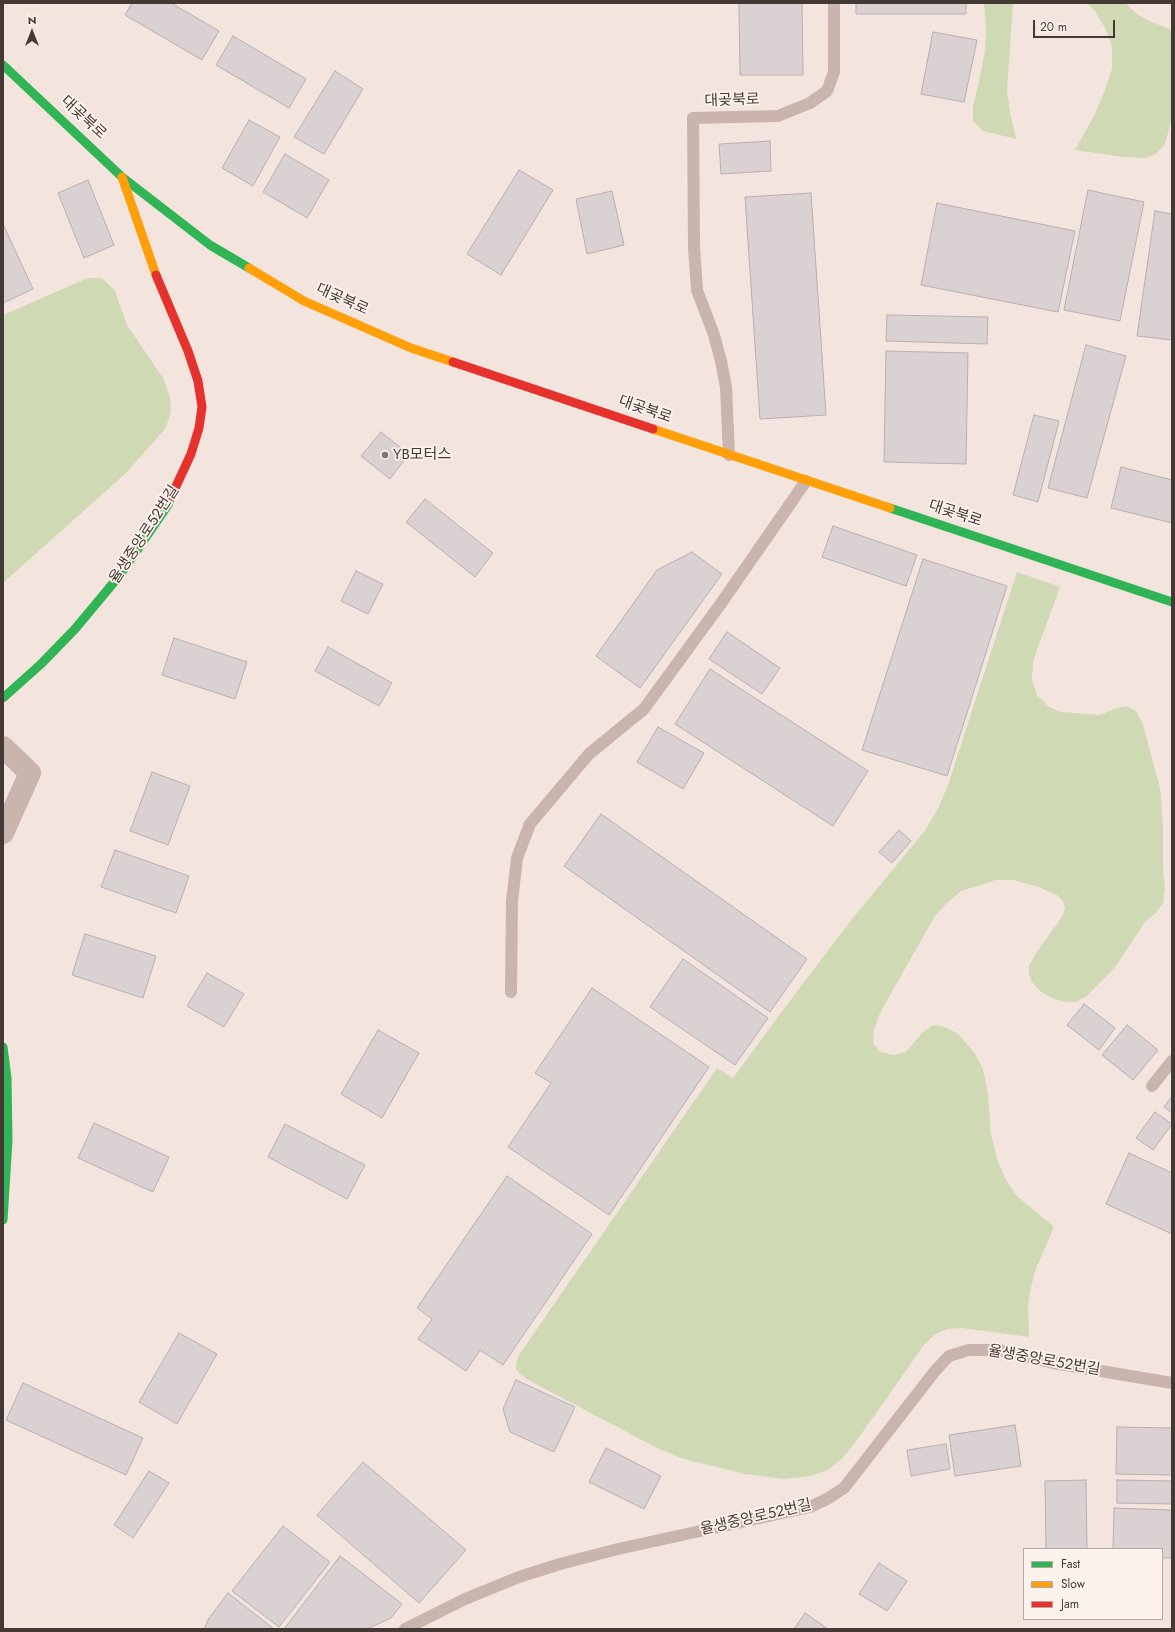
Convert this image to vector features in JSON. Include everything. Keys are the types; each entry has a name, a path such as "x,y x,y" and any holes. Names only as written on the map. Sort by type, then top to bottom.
{"street":[{"name":"대곶북로","path":"3,65 122,178 210,245 304,301 411,348 1172,602"},
{"name":"율생중앙로52번길","path":"3,698 41,664 95,608 120,575 168,505 192,454 199,428 202,407 195,373 188,351 152,265 122,178"},
{"path":"3,747 30,773 3,833"},
{"path":"3,1048 7,1078 8,1132 3,1220"}],"lane":[{"name":"대곶북로","path":"729,455 726,387 714,335 697,290 694,247 693,118 778,116 810,103 827,91 834,72 834,3"},
{"path":"511,992 512,901 517,858 530,824 589,754 644,709 722,602 806,481"},
{"path":"1152,1086 1172,1061"},
{"name":"율생중앙로52번길","path":"405,1629 465,1599 519,1577 560,1564 618,1549 810,1507 827,1499 844,1488 935,1371 949,1356 969,1350 1000,1350 1053,1363 1172,1383"}],"green space":[{"path":"984,3 1013,3 1007,91 1016,139 983,131 973,121 973,106 985,51 986,29"},
{"path":"1087,3 1125,3 1137,14 1147,20 1172,30 1172,118 1165,144 1156,154 1145,158 1124,157 1075,150 1095,114 1112,69 1112,46 1106,30 1095,11"},
{"path":"88,278 102,278 115,291 127,325 163,378 170,397 171,412 165,429 126,473 3,583 3,315"},
{"path":"1017,572 1060,587 1033,661 1032,680 1037,695 1049,707 1061,712 1100,715 1126,706 1136,711 1143,725 1160,788 1165,887 1163,903 1156,913 1145,922 1116,966 1086,997 1075,1002 1065,1002 1054,999 1040,991 1032,982 1029,974 1029,966 1035,955 1062,917 1065,909 1063,901 1057,895 1036,886 1013,880 996,880 961,891 935,916 880,1013 874,1030 873,1043 880,1052 894,1055 906,1052 923,1032 933,1025 945,1027 957,1033 974,1052 983,1069 988,1093 991,1134 997,1159 1006,1180 1017,1196 1054,1227 1035,1271 1031,1288 1028,1305 1029,1337 962,1328 947,1329 934,1335 924,1345 843,1458 828,1470 811,1476 784,1479 745,1474 684,1459 657,1448 532,1382 521,1375 516,1369 516,1363 519,1355 717,1068 733,1078 852,919 924,832 938,809 948,785"}],"building":[{"path":"132,3 171,3 219,31 202,60 125,15"},
{"path":"739,3 802,3 803,75 740,75"},
{"path":"856,3 966,3 966,14 856,14"},
{"path":"933,32 977,40 964,102 921,94"},
{"path":"233,36 306,79 289,108 216,65"},
{"path":"335,71 363,89 324,154 294,137"},
{"path":"249,120 280,137 253,186 222,168"},
{"path":"770,141 771,171 721,174 719,144"},
{"path":"285,154 329,180 307,218 263,192"},
{"path":"519,170 553,190 501,275 467,254"},
{"path":"88,180 114,245 84,258 58,193"},
{"path":"1088,190 1144,202 1120,321 1064,310"},
{"path":"612,191 624,245 587,254 576,199"},
{"path":"811,193 826,415 760,419 745,197"},
{"path":"937,203 1075,231 1058,312 921,285"},
{"path":"1155,211 1172,214 1172,340 1137,336"},
{"path":"3,224 33,289 3,303"},
{"path":"887,315 988,317 987,344 886,341"},
{"path":"1086,345 1126,356 1087,498 1048,488"},
{"path":"886,351 968,353 966,464 884,462"},
{"path":"1034,415 1059,421 1038,502 1013,495"},
{"name":"YB모터스","path":"381,432 409,454 390,479 361,456"},
{"path":"1121,467 1172,480 1172,523 1111,508"},
{"path":"425,499 493,553 475,577 406,522"},
{"path":"833,526 917,555 906,586 822,557"},
{"path":"692,552 722,574 640,688 596,656 657,570"},
{"path":"923,559 1007,586 947,776 862,750"},
{"path":"356,571 383,584 368,614 341,601"},
{"path":"727,632 780,668 762,694 709,659"},
{"path":"174,638 247,662 235,699 162,675"},
{"path":"328,647 392,683 379,706 315,671"},
{"path":"710,669 868,771 833,826 675,724"},
{"path":"658,727 704,753 683,789 637,762"},
{"path":"152,772 190,786 168,845 130,831"},
{"path":"601,814 807,959 770,1012 564,866"},
{"path":"899,830 911,841 892,863 879,852"},
{"path":"115,850 189,876 176,913 101,887"},
{"path":"85,934 156,956 143,998 72,975"},
{"path":"683,959 768,1018 735,1065 650,1007"},
{"path":"207,973 244,994 224,1027 187,1006"},
{"path":"592,988 709,1067 609,1215 508,1147 551,1083 535,1073"},
{"path":"1084,1004 1115,1028 1099,1050 1067,1025"},
{"path":"1127,1025 1158,1050 1133,1080 1102,1055"},
{"path":"378,1030 419,1053 382,1118 341,1094"},
{"path":"1172,1096 1172,1113 1164,1107"},
{"path":"1155,1112 1172,1124 1153,1150 1136,1138"},
{"path":"94,1123 169,1157 153,1192 78,1158"},
{"path":"285,1124 365,1165 347,1199 268,1157"},
{"path":"1129,1153 1172,1173 1172,1234 1106,1204"},
{"path":"507,1176 592,1234 503,1365 480,1350 466,1371 418,1339 432,1319 417,1308"},
{"path":"179,1333 217,1354 177,1424 139,1402"},
{"path":"516,1380 575,1407 554,1452 510,1432 503,1409"},
{"path":"23,1383 143,1438 126,1475 6,1420"},
{"path":"1015,1425 1021,1466 955,1476 949,1435"},
{"path":"1117,1427 1172,1428 1172,1475 1116,1474"},
{"path":"946,1444 950,1469 911,1476 907,1450"},
{"path":"606,1448 661,1476 644,1509 589,1482"},
{"path":"363,1462 466,1550 419,1603 317,1515"},
{"path":"149,1471 169,1483 133,1538 114,1525"},
{"path":"1086,1480 1087,1548 1046,1548 1045,1481"},
{"path":"1117,1480 1172,1481 1172,1504 1117,1503"},
{"path":"1114,1508 1172,1510 1172,1558 1163,1558 1163,1548 1113,1548"},
{"path":"283,1526 330,1562 279,1627 232,1591"},
{"path":"340,1556 402,1604 391,1618 367,1629 284,1629"},
{"path":"879,1563 907,1581 887,1611 859,1594"},
{"path":"228,1593 274,1629 204,1629 209,1618"},
{"path":"805,1613 828,1629 794,1629"}],"traffic: fast":[{"path":"3,65 122,177 210,245 249,268"},
{"path":"3,698 41,664 75,629 120,575 168,505 171,497"},
{"path":"890,508 1172,602"},
{"path":"3,1047 7,1078 8,1140 3,1220"}],"traffic: slow":[{"path":"122,177 156,275"},
{"path":"249,268 304,301 411,348 453,362"},
{"path":"653,429 890,508"}],"traffic: jam":[{"path":"156,275 188,351 198,381 202,407 199,428 191,454 171,497"},
{"path":"453,362 653,429"}],"place":[{"name":"YB모터스","path":"385,455"}]}
